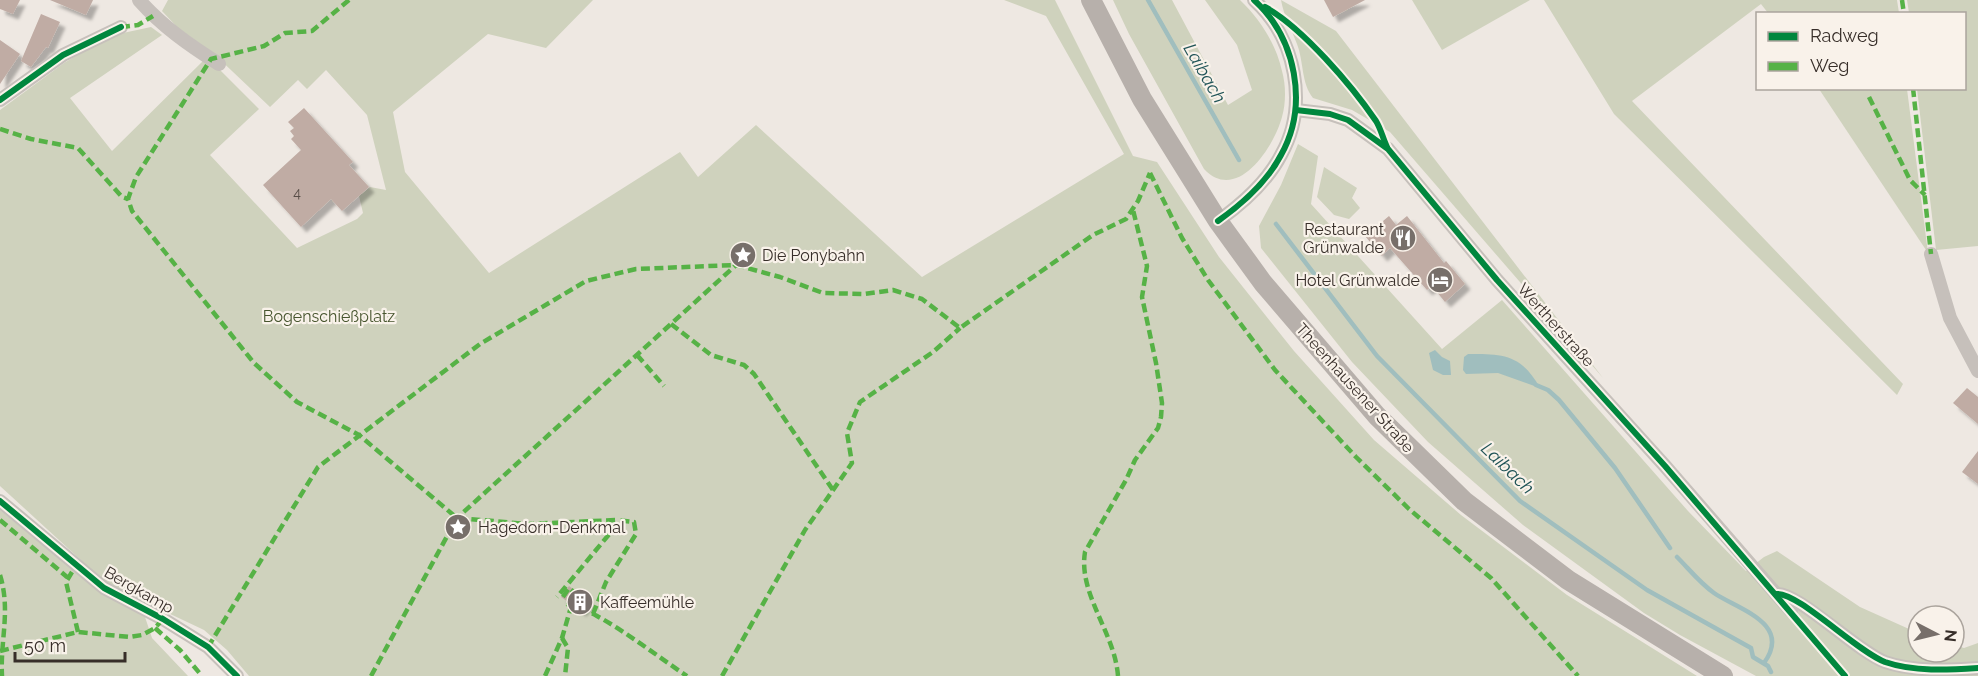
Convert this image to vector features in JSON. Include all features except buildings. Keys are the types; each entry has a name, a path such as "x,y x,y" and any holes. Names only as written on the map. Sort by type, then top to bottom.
{"main road":[{"name":"Theenhausener Straße","path":"1091,0 1142,99 1218,221 1263,282 1342,378 1403,443 1464,501 1568,580 1723,676"}],"street":[{"path":"139,0 153,16 186,43 219,64"},
{"path":"1218,221 1236,208 1269,173 1282,154 1296,110 1296,85 1290,56 1279,29 1254,0"},
{"path":"0,100 63,55 121,27"},
{"name":"Wertherstraße","path":"1296,110 1330,114 1348,120 1388,149 1497,280 1791,611"},
{"path":"1931,254 1950,318 1978,371"},
{"name":"Bergkamp","path":"0,501 104,588 163,619 208,647 237,676"},
{"name":"Wertherstraße","path":"1776,594 1791,596 1867,654 1886,662 1926,668 1978,668"}],"green space":[{"name":"Bogenschießplatz","path":"168,0 593,0 546,48 488,34 393,112 405,172 489,273 680,152 698,177 756,125 922,277 1124,154 1046,16 1004,0 1055,0 1133,156 1157,162 1219,257 1294,351 1374,440 1461,515 1567,595 1697,676 249,676 227,650 204,630 107,584 0,486 0,110 64,63 109,36 151,27 162,35 70,98 112,151 204,60 216,66 259,109 210,155 297,248 357,219 363,213 359,196 370,187 386,190 367,115 326,70 307,89 298,80 270,107 213,53 178,28 162,11"},
{"path":"1113,0 1172,0 1228,105 1252,90 1237,45 1205,0 1240,0 1254,15 1276,51 1285,94 1283,112 1271,143 1263,156 1241,176 1229,180 1216,178 1204,169 1129,34"},
{"path":"1281,0 1336,31 1603,378 1390,132 1352,110 1313,98 1306,86 1299,51"},
{"path":"1412,0 1530,0 1442,50"},
{"path":"1544,0 1897,0 1899,12 1767,12 1761,4 1632,101 1903,384 1897,395 1614,114"},
{"path":"1907,0 1978,0 1978,246 1936,250 1917,90 1966,90 1966,12 1909,12"},
{"path":"1820,90 1907,90 1928,253"},
{"path":"1298,144 1318,156 1311,204 1442,349 1502,300 1688,511 1746,571 1764,557 1777,551 1860,607 1906,628 1906,664 1966,664 1966,647 1978,643 1978,676 1756,676 1644,613 1523,525 1428,442 1352,362 1261,248 1259,226 1281,185"},
{"path":"1324,167 1357,188 1352,198 1360,208 1349,219 1334,215 1317,197"},
{"path":"0,510 78,574 145,617 152,638 188,676 0,676"}],"water":[{"path":"1435,350 1450,361 1451,375 1443,375 1433,370 1429,353"},
{"path":"1468,354 1510,358 1526,368 1540,388 1498,373 1466,374 1463,370 1464,357"}],"waterway":[{"name":"Laibach","path":"1148,0 1239,160"},
{"name":"Laibach","path":"1276,224 1377,356 1520,501 1647,590 1751,648 1753,657 1768,666 1771,672"},
{"path":"1536,385 1548,390 1559,400 1615,468 1670,548"},
{"path":"1677,557 1714,593 1759,619 1767,627 1772,637 1771,649 1764,663"}],"marked path":[{"path":"349,0 312,31 285,33 264,46 211,59 136,177 128,199 132,211 254,363 297,402 359,435 457,518 528,524 616,520 616,526 557,597"},
{"path":"1902,0 1904,12"},
{"path":"121,27 138,25 153,16"},
{"path":"1913,90 1931,254"},
{"path":"1869,97 1910,180 1925,195"},
{"path":"0,129 31,139 78,148 122,197 128,199"},
{"path":"1150,173 1182,238 1208,280 1275,370 1356,457 1409,509 1491,578 1578,676"},
{"path":"208,647 318,467 480,344 586,281 636,269 736,265 780,277 823,293 864,294 893,290 922,299 960,328 1093,235 1126,219 1138,201 1150,173"},
{"path":"1118,676 1111,644 1092,598 1084,568 1085,552 1135,460 1158,428 1161,417 1162,403 1156,363 1142,297 1147,266 1133,210"},
{"path":"371,676 457,518 736,265"},
{"path":"671,324 711,355 744,365 754,374 833,490"},
{"path":"722,676 805,530 852,463 847,433 860,402 933,352 960,328"},
{"path":"637,355 664,386"},
{"path":"0,520 67,577"},
{"path":"593,614 606,582 636,534 634,522 616,520"},
{"path":"72,572 66,582 78,632"},
{"path":"0,575 5,601 2,676"},
{"path":"563,597 569,588 576,594 568,605"},
{"path":"567,604 609,623 687,676"},
{"path":"545,676 562,638 571,607"},
{"path":"0,651 78,632 130,637 142,635 155,628 163,619"},
{"path":"155,628 180,650 202,676"},
{"path":"562,638 568,648 565,676"}],"cycle path":[{"path":"1218,221 1245,200 1269,174 1290,136 1294,115 1296,94 1294,73 1288,53 1280,33 1254,0"},
{"path":"1265,7 1295,28 1354,91 1376,121 1387,147"},
{"path":"0,100 63,55 121,27"},
{"path":"1296,110 1330,114 1348,120 1388,149 1497,280 1665,466 1845,676"},
{"path":"0,501 104,588 163,619 208,647 237,676"},
{"path":"1776,594 1798,602 1873,656 1885,662 1919,669 1978,668"}],"place":[{"name":"Restaurant Grünwalde","path":"1403,238"},
{"name":"Die Ponybahn","path":"743,255"},
{"name":"Hotel Grünwalde","path":"1440,280"},
{"name":"Hagedorn-Denkmal","path":"458,527"},
{"name":"Kaffeemühle","path":"580,602"}]}
